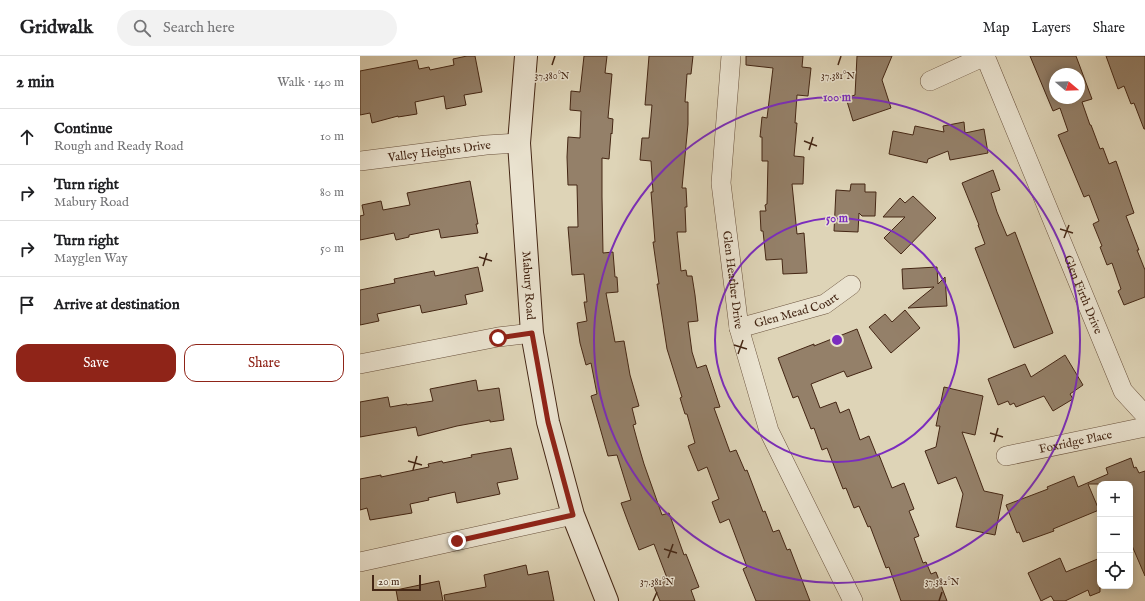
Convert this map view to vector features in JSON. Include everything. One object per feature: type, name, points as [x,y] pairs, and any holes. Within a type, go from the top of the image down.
[{"type":"main road","name":"Mabury Road","points":[[526,56],[519,143],[532,333],[548,422],[573,515],[607,601]]},
{"type":"street","name":"Glen Heather Drive","points":[[731,56],[721,184],[739,328],[770,431],[853,601]]},
{"type":"street","name":"Glen Firth Drive","points":[[930,81],[985,56],[1123,391],[1145,415]]},
{"type":"street","name":"Valley Heights Drive","points":[[360,161],[486,145],[519,143]]},
{"type":"street","name":"Glen Mead Court","points":[[739,328],[825,304],[851,285]]},
{"type":"street","points":[[360,364],[532,333]]},
{"type":"street","name":"Foxridge Place","points":[[1006,456],[1145,427]]},
{"type":"street","points":[[360,562],[573,515]]},
{"type":"building","points":[[475,56],[482,92],[464,95],[466,105],[446,109],[444,96],[415,102],[417,114],[398,116],[372,123],[370,113],[360,115],[360,71],[417,60],[419,69],[429,67],[430,70],[454,65],[453,59]]},
{"type":"building","points":[[584,56],[607,56],[605,73],[612,74],[608,118],[613,119],[612,134],[611,133],[609,159],[602,158],[602,197],[603,253],[613,252],[615,277],[617,277],[618,292],[606,293],[615,342],[624,341],[630,375],[639,406],[632,408],[636,424],[633,425],[639,447],[662,515],[669,513],[684,555],[686,554],[699,587],[691,590],[695,601],[660,601],[653,584],[667,578],[654,544],[639,550],[628,522],[621,503],[631,500],[617,455],[608,456],[591,396],[597,394],[591,363],[586,365],[580,343],[577,323],[587,321],[584,302],[587,302],[584,274],[572,275],[568,227],[578,227],[577,185],[568,185],[567,157],[568,137],[580,138],[581,111],[570,110],[571,91],[580,92]]},
{"type":"building","points":[[649,56],[693,56],[691,74],[687,74],[685,102],[688,102],[688,124],[682,188],[686,188],[686,232],[677,232],[681,271],[686,270],[687,276],[692,276],[695,295],[698,321],[688,322],[692,352],[697,368],[706,365],[720,407],[714,408],[730,452],[736,450],[745,471],[747,470],[763,512],[765,511],[773,532],[779,530],[787,550],[790,549],[810,601],[756,601],[743,569],[747,567],[729,519],[720,523],[712,502],[719,499],[707,467],[698,471],[688,446],[695,443],[687,414],[685,414],[680,398],[682,397],[667,349],[657,284],[659,284],[653,242],[655,242],[651,192],[653,192],[651,161],[640,160],[642,138],[649,138],[652,105],[645,105]]},
{"type":"building","points":[[746,56],[803,56],[802,67],[811,68],[808,96],[797,95],[795,123],[797,123],[794,156],[804,157],[803,184],[792,184],[797,234],[804,233],[807,273],[783,274],[782,259],[766,260],[763,231],[761,231],[760,211],[766,211],[765,205],[767,204],[768,161],[762,161],[762,137],[760,137],[762,117],[767,118],[773,68],[746,65]]},
{"type":"building","points":[[857,56],[892,56],[882,80],[891,108],[853,121],[846,98],[855,95]]},
{"type":"building","points":[[1030,56],[1076,56],[1080,68],[1049,68],[1049,101]]},
{"type":"building","points":[[1106,56],[1145,56],[1145,129],[1134,103],[1131,104],[1124,86],[1118,89]]},
{"type":"building","points":[[1085,80],[1092,99],[1085,101]]},
{"type":"building","points":[[1050,104],[1083,104],[1100,149],[1103,148],[1109,164],[1116,161],[1134,213],[1126,216],[1145,270],[1145,297],[1124,305],[1118,291],[1121,289],[1112,263],[1107,265],[1100,247],[1102,246],[1093,224],[1099,221],[1089,195],[1084,197],[1058,135],[1068,131],[1060,108],[1053,111]]},
{"type":"building","points":[[964,122],[965,133],[984,129],[988,153],[950,160],[948,151],[928,159],[927,163],[889,154],[893,131],[913,135],[915,126],[944,132],[943,126]]},
{"type":"building","points":[[993,170],[1000,190],[991,193],[997,212],[1007,236],[1015,232],[1053,333],[1014,348],[975,248],[985,244],[962,183]]},
{"type":"building","points":[[470,181],[478,224],[476,224],[478,233],[441,238],[439,229],[409,235],[409,237],[396,240],[394,233],[360,240],[360,216],[364,215],[362,205],[381,201],[383,210],[410,205],[407,193]]},
{"type":"building","points":[[851,184],[865,184],[865,192],[876,192],[875,216],[862,216],[859,213],[858,232],[834,231],[836,190],[850,191]]},
{"type":"building","points":[[913,196],[936,218],[901,254],[884,238],[905,217],[883,217],[900,198],[905,203]]},
{"type":"building","points":[[478,267],[483,291],[465,295],[467,304],[422,313],[420,305],[377,314],[379,321],[360,325],[360,290],[395,283],[394,279],[434,271],[435,276]]},
{"type":"building","points":[[937,267],[938,284],[945,277],[947,306],[908,308],[934,287],[903,289],[902,269]]},
{"type":"building","points":[[905,310],[920,328],[891,353],[869,327],[885,314],[892,322]]},
{"type":"building","points":[[857,329],[872,368],[847,377],[844,371],[811,384],[820,408],[836,402],[840,413],[849,409],[860,440],[869,436],[877,456],[879,455],[892,488],[904,483],[914,509],[909,511],[919,536],[914,538],[923,563],[926,562],[931,574],[936,572],[947,601],[901,601],[889,567],[886,568],[870,526],[868,527],[859,506],[854,508],[846,488],[843,489],[827,448],[822,450],[814,428],[811,429],[798,396],[793,398],[778,358]]},
{"type":"building","points":[[1065,355],[1083,385],[1070,394],[1073,399],[1053,411],[1044,396],[1016,407],[1014,403],[1010,405],[1008,401],[998,405],[988,379],[1025,364],[1031,377]]},
{"type":"building","points":[[476,380],[478,391],[499,388],[504,420],[490,422],[490,420],[457,426],[418,436],[416,427],[360,437],[360,402],[388,397],[390,407],[433,401],[430,389]]},
{"type":"building","points":[[944,387],[983,396],[975,435],[962,432],[984,491],[1003,495],[995,535],[956,527],[963,494],[956,477],[938,484],[925,451],[936,447],[940,426],[936,426]]},
{"type":"building","points":[[511,448],[518,479],[497,483],[500,494],[457,503],[455,492],[410,504],[412,513],[370,520],[367,508],[360,510],[360,479],[381,475],[381,477],[429,467],[428,464],[442,461],[443,463],[472,457],[471,455]]},
{"type":"building","points":[[1131,458],[1134,468],[1136,467],[1139,473],[1145,471],[1145,576],[1133,548],[1133,481],[1097,481],[1097,484],[1088,484],[1097,505],[1097,511],[1053,529],[1054,531],[1023,542],[1019,532],[1017,533],[1006,505],[1048,489],[1047,487],[1074,476],[1078,487],[1108,474],[1106,468]]},
{"type":"building","points":[[1060,558],[1066,572],[1097,559],[1097,589],[1100,589],[1100,592],[1090,596],[1088,590],[1065,601],[1054,601],[1051,596],[1041,601],[1028,573]]},
{"type":"building","points":[[526,565],[528,575],[548,571],[554,601],[445,601],[444,595],[486,587],[484,575]]},
{"type":"building","points":[[439,581],[443,601],[398,601],[396,590]]},
{"type":"route","points":[[457,541],[573,515],[548,422],[532,333],[498,338]]}]
